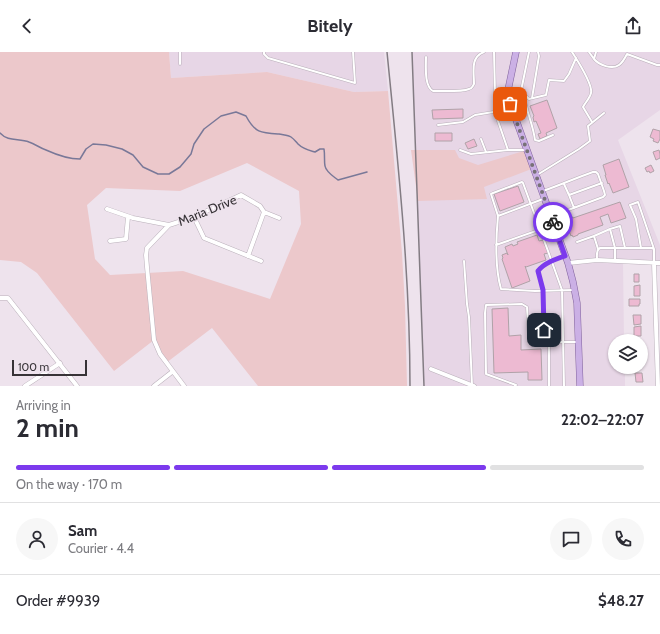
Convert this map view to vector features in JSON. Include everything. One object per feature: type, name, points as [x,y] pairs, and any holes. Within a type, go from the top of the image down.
[{"type":"main road","points":[[516,52],[507,95],[568,263],[575,290],[577,303],[580,386]]},
{"type":"street","name":"Maria Drive","points":[[184,386],[160,354],[154,340],[146,255],[147,248],[169,225],[194,217],[240,195],[260,206],[264,212],[278,218]]},
{"type":"street","points":[[107,209],[128,217],[169,225]]},
{"type":"street","points":[[248,256],[264,212]]},
{"type":"street","points":[[110,241],[126,239],[128,217]]},
{"type":"street","points":[[194,217],[204,238],[261,262]]},
{"type":"street","points":[[568,263],[597,260],[660,263]]},
{"type":"street","points":[[654,263],[658,386]]},
{"type":"street","points":[[0,298],[8,298],[77,386]]},
{"type":"street","points":[[25,386],[60,363]]},
{"type":"street","points":[[431,369],[472,386]]},
{"type":"street","points":[[154,386],[172,372]]},
{"type":"lane","points":[[180,52],[180,64]]},
{"type":"lane","points":[[264,52],[268,58],[355,83],[353,52]]},
{"type":"lane","points":[[426,57],[428,87],[431,90],[469,90],[474,84],[473,64],[476,56],[484,52]]},
{"type":"lane","points":[[494,52],[495,93],[507,95],[521,91]]},
{"type":"lane","points":[[521,91],[529,52]]},
{"type":"lane","points":[[532,98],[539,56],[538,52]]},
{"type":"lane","points":[[572,52],[580,63],[591,86],[591,93],[583,107],[592,122]]},
{"type":"lane","points":[[589,52],[597,63],[608,67],[615,67],[619,65],[627,54],[660,65]]},
{"type":"lane","points":[[594,59],[596,52]]},
{"type":"lane","points":[[521,91],[529,98],[546,95],[549,80],[564,81],[576,58]]},
{"type":"lane","points":[[524,94],[525,104],[534,130],[535,140],[540,141],[553,135]]},
{"type":"lane","points":[[438,125],[463,122],[475,115],[512,109]]},
{"type":"lane","points":[[536,176],[590,141],[588,126],[604,113]]},
{"type":"lane","points":[[498,120],[508,150]]},
{"type":"lane","points":[[481,139],[486,152]]},
{"type":"lane","points":[[460,150],[470,154],[508,150],[527,150]]},
{"type":"lane","points":[[542,192],[593,172],[598,174],[602,183],[604,191],[603,197],[551,216]]},
{"type":"lane","points":[[564,386],[562,290],[524,183],[522,182],[491,194],[498,216],[496,245],[498,280],[501,289],[543,290],[562,290],[575,290]]},
{"type":"lane","points":[[569,195],[602,183]]},
{"type":"lane","points":[[564,184],[574,208]]},
{"type":"lane","points":[[498,216],[544,198]]},
{"type":"lane","points":[[641,248],[636,219],[630,205],[638,202],[654,249],[654,263]]},
{"type":"lane","points":[[496,245],[554,225]]},
{"type":"lane","points":[[577,242],[620,226],[625,248]]},
{"type":"lane","points":[[610,229],[616,248],[615,261]]},
{"type":"lane","points":[[594,236],[598,249],[597,260]]},
{"type":"lane","points":[[598,249],[654,249]]},
{"type":"lane","points":[[544,330],[543,290],[538,271],[540,268],[552,261],[565,256]]},
{"type":"lane","points":[[464,261],[469,317],[472,386]]},
{"type":"lane","points":[[516,386],[486,374],[486,305],[522,304],[527,307],[529,342],[578,342]]},
{"type":"lane","points":[[549,342],[549,386]]},
{"type":"shaded area","points":[[0,52],[169,52],[171,78],[267,72],[354,92],[388,91],[402,253],[407,386],[258,386],[212,328],[166,363],[154,340],[114,371],[37,273],[21,262],[0,260]],"holes":[[[247,163],[299,191],[301,224],[270,299],[183,271],[110,275],[95,259],[87,205],[106,188],[180,191]]]},
{"type":"shaded area","points":[[169,52],[384,52],[388,91],[354,92],[267,72],[171,78]]},
{"type":"shaded area","points":[[412,52],[660,52],[660,110],[618,140],[660,245],[660,263],[623,261],[624,334],[608,334],[608,374],[625,374],[625,386],[424,386]]},
{"type":"shaded area","points":[[411,150],[455,150],[459,158],[478,165],[527,150],[534,168],[484,187],[487,199],[418,201]]},
{"type":"building","points":[[547,100],[557,128],[546,133],[547,136],[540,139],[538,134],[541,133],[536,121],[534,122],[534,116],[530,106]]},
{"type":"building","points":[[463,109],[463,118],[433,119],[432,110]]},
{"type":"building","points":[[653,129],[660,131],[660,139],[658,143],[653,141],[654,139],[650,137]]},
{"type":"building","points":[[435,133],[452,133],[452,141],[435,141]]},
{"type":"building","points":[[474,139],[477,146],[468,149],[465,143]]},
{"type":"building","points":[[659,150],[660,158],[656,160],[653,152]]},
{"type":"building","points":[[619,159],[629,187],[613,193],[609,183],[608,184],[603,165]]},
{"type":"building","points":[[651,165],[654,171],[650,173],[649,171],[647,172],[645,168]]},
{"type":"building","points":[[518,186],[524,202],[500,211],[494,194]]},
{"type":"building","points":[[620,202],[626,218],[611,223],[608,214],[600,217],[603,225],[573,237],[572,235],[571,236],[566,220]]},
{"type":"building","points":[[537,235],[539,241],[543,240],[548,253],[544,254],[546,260],[526,267],[525,266],[530,281],[512,288],[502,259],[502,255],[507,253],[508,255],[505,247],[512,244],[513,246],[518,244],[517,242]]},
{"type":"building","points":[[634,274],[639,274],[639,282],[634,282]]},
{"type":"building","points":[[640,285],[640,296],[634,296],[634,286]]},
{"type":"building","points":[[629,299],[640,299],[639,306],[629,306]]},
{"type":"building","points":[[508,308],[509,336],[521,335],[521,350],[541,349],[542,380],[528,380],[528,372],[494,373],[492,309]]},
{"type":"building","points":[[633,315],[641,315],[641,324],[634,325]]},
{"type":"building","points":[[641,326],[641,334],[634,334],[634,327]]},
{"type":"building","points":[[635,374],[642,374],[643,382],[636,382]]},
{"type":"waterway","points":[[0,133],[6,138],[25,141],[58,155],[76,159],[80,159],[86,149],[93,144],[106,145],[122,149],[133,155],[143,167],[158,174],[169,174],[180,167],[191,154],[194,144],[204,129],[221,116],[236,112],[246,116],[252,126],[259,131],[290,136],[302,147],[315,152],[320,149],[324,149],[326,168],[330,174],[338,180],[367,172]]},
{"type":"railway","points":[[387,52],[406,260],[410,386]]},
{"type":"railway","points":[[412,52],[424,386]]},
{"type":"way so far","points":[[510,104],[553,222]]},
{"type":"route","points":[[544,330],[543,290],[538,271],[540,268],[552,261],[565,256],[553,222]]}]
